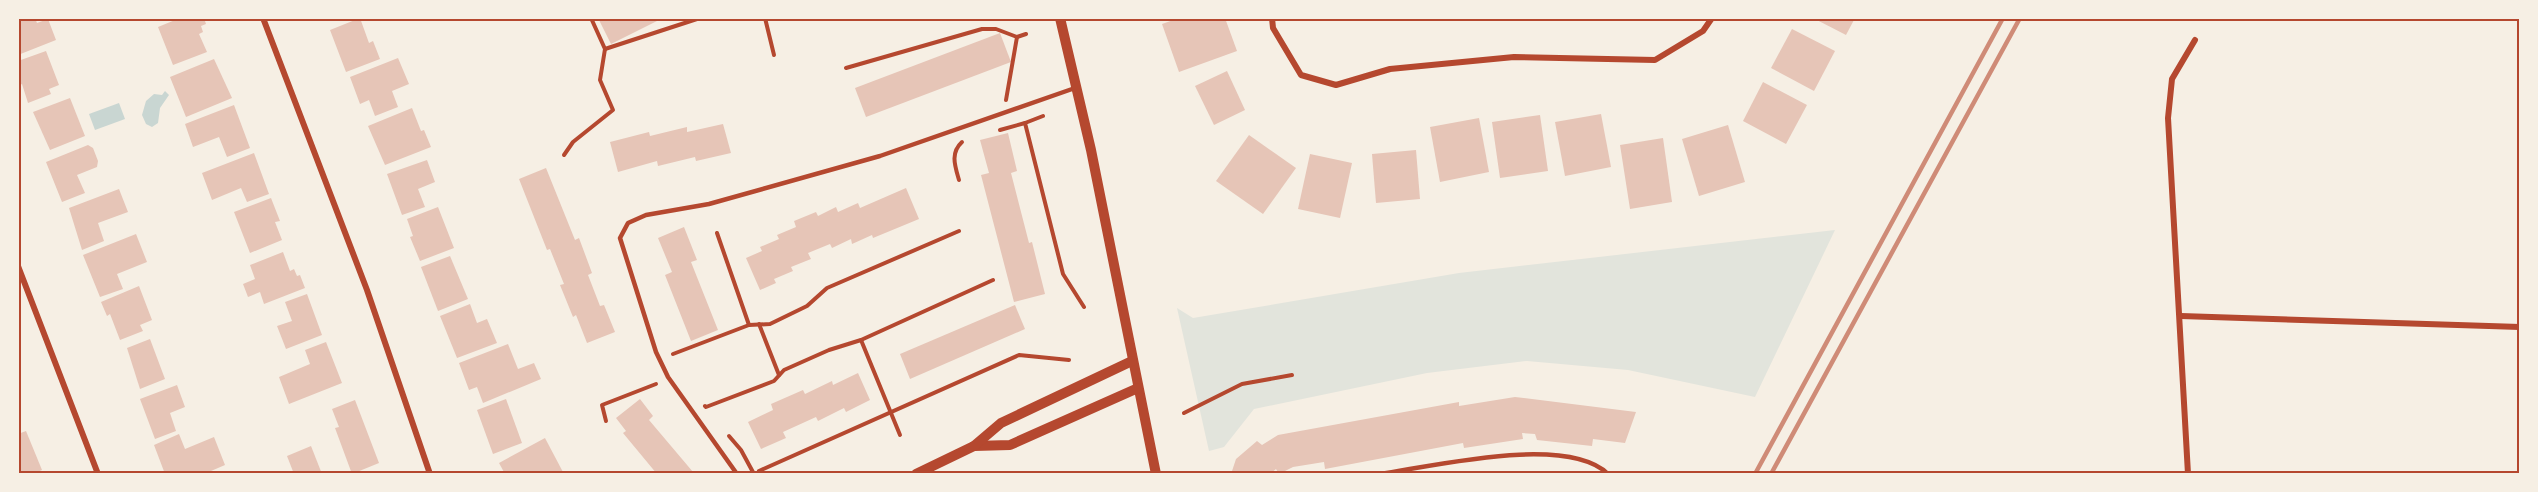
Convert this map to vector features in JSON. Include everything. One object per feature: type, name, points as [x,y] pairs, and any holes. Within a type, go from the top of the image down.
[{"type":"street","points":[[263,18],[367,290],[430,474]]},
{"type":"street","points":[[1060,18],[1091,150],[1156,474]]},
{"type":"street","points":[[1272,18],[1273,28],[1301,75],[1336,85],[1390,69],[1514,57],[1655,60],[1703,31],[1713,18]]},
{"type":"street","points":[[2188,474],[2181,316],[2168,118],[2172,80],[2195,40]]},
{"type":"street","points":[[18,266],[98,474]]},
{"type":"street","points":[[2181,316],[2520,327]]},
{"type":"street","points":[[916,474],[974,446],[1001,423],[1132,361]]},
{"type":"street","points":[[974,446],[1010,445],[1138,388]]},
{"type":"lane","points":[[737,474],[668,377],[656,352],[620,238],[628,223],[646,215],[709,204],[880,156],[1075,88]]},
{"type":"lane","points":[[1380,474],[1528,453],[1563,455],[1594,463],[1608,474]]},
{"type":"path","points":[[564,155],[573,142],[613,110],[600,80],[605,49],[591,18]]},
{"type":"path","points":[[605,49],[700,18]]},
{"type":"path","points":[[765,18],[774,55]]},
{"type":"path","points":[[846,68],[982,29],[996,29],[1017,37],[1026,34]]},
{"type":"path","points":[[1006,100],[1017,37]]},
{"type":"path","points":[[994,132],[1043,116]]},
{"type":"path","points":[[1025,123],[1063,274],[1084,307]]},
{"type":"path","points":[[959,180],[954,160],[955,150],[964,140]]},
{"type":"path","points":[[674,354],[749,325],[770,324],[807,306],[827,288],[959,231]]},
{"type":"path","points":[[717,232],[749,325]]},
{"type":"path","points":[[701,401],[706,408],[774,381],[784,370],[829,350],[861,340],[993,280]]},
{"type":"path","points":[[759,324],[779,375]]},
{"type":"path","points":[[861,340],[900,435]]},
{"type":"path","points":[[761,474],[759,471],[1019,355],[1069,360]]},
{"type":"path","points":[[1184,413],[1242,384],[1292,375]]},
{"type":"path","points":[[606,421],[602,405],[656,384]]},
{"type":"shaded area","points":[[165,91],[169,95],[160,108],[158,123],[152,127],[146,124],[142,115],[146,101],[154,94],[162,95]]},
{"type":"shaded area","points":[[119,103],[125,119],[95,130],[89,114]]},
{"type":"shaded area","points":[[1835,230],[1755,397],[1628,370],[1527,361],[1427,373],[1254,409],[1224,447],[1209,451],[1177,308],[1193,318],[1459,273]]},
{"type":"building","points":[[18,18],[35,18],[37,23],[48,19],[56,40],[18,55]]},
{"type":"building","points":[[180,18],[204,18],[206,24],[201,26],[203,32],[199,34],[207,52],[173,65],[158,27]]},
{"type":"building","points":[[360,18],[369,43],[373,41],[380,59],[346,72],[330,30]]},
{"type":"building","points":[[598,18],[663,18],[611,44]]},
{"type":"building","points":[[1179,18],[1225,18],[1237,51],[1179,72],[1162,24]]},
{"type":"building","points":[[1813,18],[1855,18],[1846,35]]},
{"type":"building","points":[[1792,29],[1835,51],[1814,91],[1771,68]]},
{"type":"building","points":[[1000,33],[1011,62],[866,117],[855,88]]},
{"type":"building","points":[[46,51],[59,85],[49,89],[51,94],[28,103],[22,84],[18,86],[18,61]]},
{"type":"building","points":[[398,58],[409,84],[392,91],[398,107],[375,116],[369,100],[360,104],[350,77]]},
{"type":"building","points":[[214,59],[232,98],[186,117],[170,77]]},
{"type":"building","points":[[1227,71],[1245,110],[1214,125],[1195,86]]},
{"type":"building","points":[[1763,82],[1807,105],[1786,144],[1743,121]]},
{"type":"building","points":[[70,98],[85,136],[50,150],[33,112]]},
{"type":"building","points":[[234,105],[250,148],[227,157],[219,137],[193,147],[185,124]]},
{"type":"building","points":[[412,108],[421,131],[424,130],[431,147],[385,165],[368,126]]},
{"type":"building","points":[[1601,114],[1611,167],[1565,176],[1555,122]]},
{"type":"building","points":[[1540,115],[1548,171],[1500,178],[1492,122]]},
{"type":"building","points":[[1479,118],[1489,172],[1440,182],[1430,127]]},
{"type":"building","points":[[723,124],[731,153],[696,161],[695,157],[658,166],[657,161],[618,172],[610,142],[649,132],[650,136],[687,127],[687,132]]},
{"type":"building","points":[[1728,125],[1745,182],[1699,196],[1682,139]]},
{"type":"building","points":[[1008,133],[1017,171],[1011,173],[1045,294],[1014,302],[981,175],[989,173],[980,140]]},
{"type":"building","points":[[1249,135],[1296,168],[1263,214],[1216,181]]},
{"type":"building","points":[[1663,138],[1672,202],[1630,209],[1620,145]]},
{"type":"building","points":[[88,145],[93,148],[98,161],[97,167],[77,175],[85,193],[62,202],[46,162]]},
{"type":"building","points":[[1416,150],[1420,199],[1376,203],[1372,154]]},
{"type":"building","points":[[254,153],[269,194],[247,202],[241,188],[212,200],[202,173]]},
{"type":"building","points":[[1310,154],[1352,163],[1340,218],[1298,209]]},
{"type":"building","points":[[427,160],[435,182],[418,189],[425,207],[402,215],[387,174]]},
{"type":"building","points":[[546,168],[575,240],[579,238],[592,273],[588,275],[600,306],[604,305],[615,332],[587,343],[576,315],[573,317],[560,285],[564,284],[550,249],[547,250],[519,179]]},
{"type":"building","points":[[906,188],[919,219],[873,238],[872,235],[852,244],[851,239],[832,248],[830,244],[808,253],[811,259],[791,267],[793,271],[774,279],[776,283],[760,290],[746,258],[762,251],[760,247],[779,239],[777,235],[796,227],[794,221],[816,212],[818,216],[836,207],[838,212],[858,203],[860,208]]},
{"type":"building","points":[[119,189],[128,212],[98,223],[104,241],[82,250],[69,208]]},
{"type":"building","points":[[271,198],[280,221],[275,222],[282,240],[250,253],[234,212]]},
{"type":"building","points":[[438,207],[454,248],[420,261],[410,237],[413,236],[407,219]]},
{"type":"building","points":[[684,227],[697,260],[691,262],[718,330],[691,341],[665,275],[672,272],[658,238]]},
{"type":"building","points":[[136,234],[147,262],[117,274],[123,289],[100,297],[83,255]]},
{"type":"building","points":[[283,252],[290,271],[294,269],[297,276],[300,275],[305,288],[264,304],[260,292],[248,297],[243,284],[255,279],[250,265]]},
{"type":"building","points":[[450,256],[468,299],[438,311],[421,267]]},
{"type":"building","points":[[139,286],[152,320],[140,325],[143,331],[120,340],[110,314],[107,316],[101,302]]},
{"type":"building","points":[[307,294],[322,335],[286,349],[277,326],[292,321],[285,302]]},
{"type":"building","points":[[470,304],[477,323],[487,319],[497,343],[457,358],[440,316]]},
{"type":"building","points":[[1015,305],[1025,329],[910,379],[900,354]]},
{"type":"building","points":[[150,339],[165,379],[140,389],[127,348]]},
{"type":"building","points":[[326,342],[342,383],[289,404],[279,377],[310,364],[305,350]]},
{"type":"building","points":[[508,344],[518,369],[534,363],[541,379],[483,403],[477,387],[469,390],[459,363]]},
{"type":"building","points":[[858,373],[870,400],[846,412],[844,408],[818,421],[816,417],[783,432],[786,438],[761,449],[748,422],[773,410],[771,404],[803,390],[805,394],[832,381],[833,385]]},
{"type":"building","points":[[177,385],[185,407],[170,413],[176,431],[155,439],[140,399]]},
{"type":"building","points":[[1515,397],[1636,412],[1625,443],[1593,439],[1592,446],[1537,440],[1535,434],[1522,433],[1523,439],[1464,448],[1463,443],[1325,469],[1324,462],[1293,467],[1279,474],[1276,469],[1270,474],[1231,474],[1236,459],[1257,441],[1262,445],[1278,435],[1459,402],[1459,406]]},
{"type":"building","points":[[506,399],[522,443],[493,454],[477,410]]},
{"type":"building","points":[[640,399],[653,416],[649,420],[693,472],[691,474],[657,474],[623,433],[626,431],[616,418]]},
{"type":"building","points":[[355,400],[379,463],[352,474],[335,428],[339,427],[332,409]]},
{"type":"building","points":[[26,431],[42,470],[33,474],[18,474],[18,434]]},
{"type":"building","points":[[179,434],[185,449],[214,437],[225,465],[204,474],[165,474],[154,445]]},
{"type":"building","points":[[545,438],[564,474],[505,474],[499,463]]},
{"type":"building","points":[[311,446],[322,474],[294,474],[287,456]]},
{"type":"railway","points":[[1755,474],[2003,18]]},
{"type":"railway","points":[[1771,474],[2020,18]]}]
